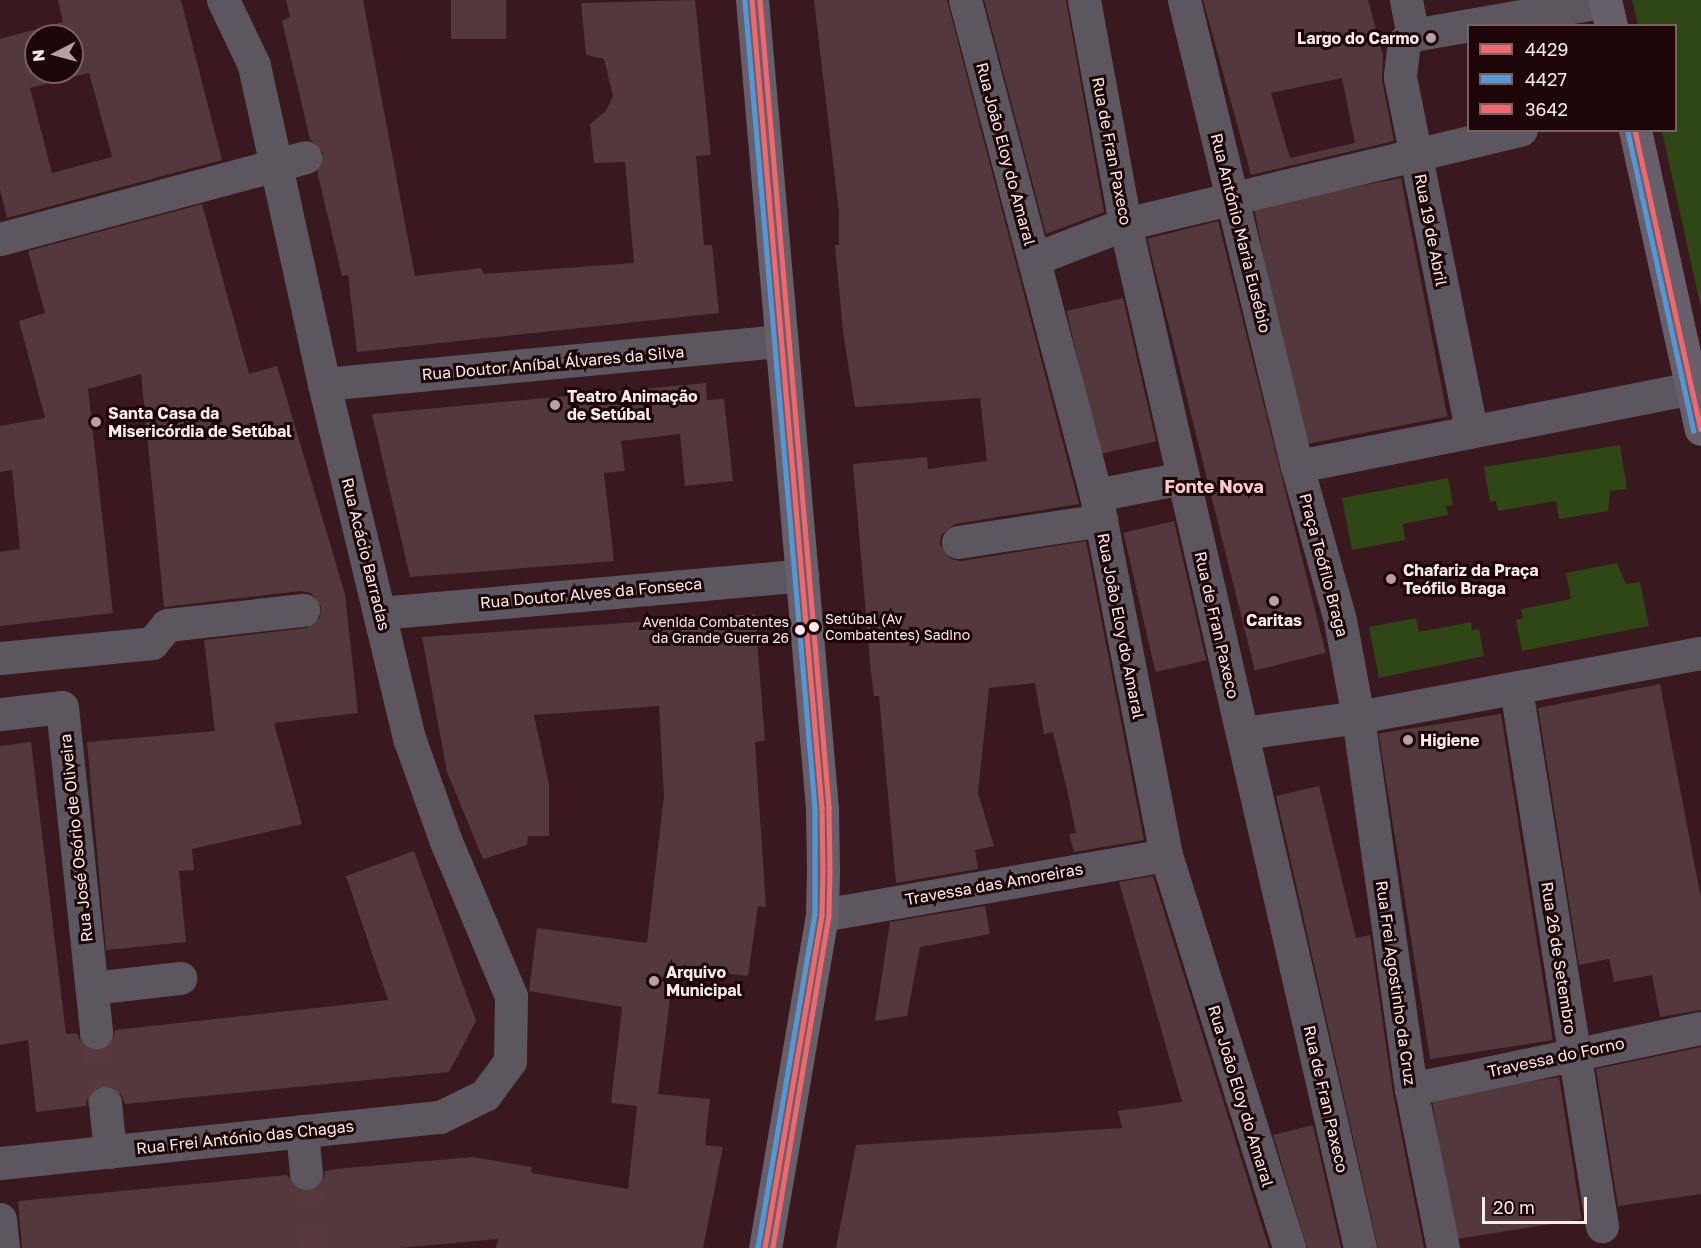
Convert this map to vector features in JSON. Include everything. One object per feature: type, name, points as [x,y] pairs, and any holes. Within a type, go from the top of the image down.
[{"type":"main road","points":[[752,0],[822,808],[822,915],[765,1248]]},
{"type":"main road","points":[[1605,0],[1611,24]]},
{"type":"main road","points":[[1635,132],[1701,429]]},
{"type":"street","name":"Rua Acácio Barradas","points":[[223,0],[254,64],[274,165],[324,384],[410,738],[445,839],[511,996],[510,1061],[484,1095]]},
{"type":"street","points":[[247,0],[266,61],[254,64]]},
{"type":"street","name":"Rua João Eloy do Amaral","points":[[965,0],[1099,507],[1166,855],[1288,1248]]},
{"type":"street","name":"Rua de Fran Paxeco","points":[[1084,0],[1125,224],[1360,1248]]},
{"type":"street","name":"Rua António Maria Eusébio","points":[[1184,0],[1297,466]]},
{"type":"street","points":[[1406,0],[1413,35],[1467,25]]},
{"type":"street","points":[[1473,24],[1605,0]]},
{"type":"street","name":"Rua 19 de Abril","points":[[1413,35],[1404,42],[1400,77],[1471,429]]},
{"type":"street","points":[[1034,259],[1125,224],[1513,132]]},
{"type":"street","points":[[0,239],[305,157]]},
{"type":"street","name":"Rua Doutor Aníbal Álvares da Silva","points":[[324,384],[782,341]]},
{"type":"street","points":[[1297,466],[1471,429],[1692,387]]},
{"type":"street","name":"Praça Teófilo Braga","points":[[1297,466],[1338,609],[1358,717]]},
{"type":"street","points":[[958,542],[1099,507],[1183,478]]},
{"type":"street","name":"Rua Doutor Alves da Fonseca","points":[[381,613],[802,575]]},
{"type":"street","points":[[0,658],[152,643],[167,625],[303,610]]},
{"type":"street","points":[[1243,733],[1358,717],[1701,653]]},
{"type":"street","name":"Rua 26 de Setembro","points":[[1516,689],[1602,1226]]},
{"type":"street","name":"Rua José Osório de Oliveira","points":[[0,714],[62,707],[96,1032]]},
{"type":"street","name":"Rua Frei Agostinho da Cruz","points":[[1358,717],[1411,1089],[1443,1248]]},
{"type":"street","name":"Travessa das Amoreiras","points":[[822,915],[1166,855]]},
{"type":"street","points":[[92,988],[180,978]]},
{"type":"street","name":"Travessa do Forno","points":[[1411,1089],[1701,1028]]},
{"type":"street","name":"Rua Frei António das Chagas","points":[[0,1163],[440,1117],[484,1095]]},
{"type":"street","points":[[105,1103],[110,1152]]},
{"type":"street","points":[[302,1131],[306,1173]]},
{"type":"street","points":[[0,1219],[3,1248]]},
{"type":"green space","points":[[1632,0],[1701,0],[1701,308],[1662,132],[1677,132],[1677,24],[1638,24]]},
{"type":"green space","points":[[1620,445],[1627,489],[1610,491],[1608,511],[1559,519],[1556,501],[1498,511],[1496,501],[1490,502],[1484,467]]},
{"type":"green space","points":[[1448,478],[1453,505],[1446,506],[1448,515],[1403,524],[1405,540],[1352,550],[1342,498]]},
{"type":"green space","points":[[1617,563],[1626,584],[1640,582],[1649,626],[1522,651],[1516,620],[1523,618],[1521,609],[1571,599],[1566,573]]},
{"type":"green space","points":[[1416,618],[1419,632],[1471,622],[1472,630],[1479,629],[1484,656],[1379,678],[1369,627]]},
{"type":"building","points":[[58,0],[181,0],[222,160],[7,218],[0,189],[0,39],[24,33],[24,84],[46,84],[30,88],[52,173],[112,157],[89,73],[84,74],[84,24],[56,24],[63,22]]},
{"type":"building","points":[[286,0],[363,0],[415,276],[481,268],[484,274],[634,263],[625,162],[594,163],[590,124],[606,111],[613,96],[604,59],[586,55],[581,3],[695,0],[711,155],[696,156],[704,245],[712,245],[719,313],[357,352],[348,275],[342,276],[317,171],[323,153],[310,139],[282,21],[290,17]]},
{"type":"building","points":[[451,0],[506,0],[506,39],[451,39]]},
{"type":"building","points":[[814,0],[947,0],[1079,504],[955,524],[941,535],[940,545],[951,559],[961,561],[1086,541],[1144,840],[1074,852],[1069,834],[1076,833],[1068,794],[1053,732],[1044,734],[1035,683],[989,688],[978,793],[994,846],[975,850],[978,869],[896,883],[879,696],[874,696],[871,672],[853,464],[927,457],[928,469],[987,461],[980,398],[855,407],[843,332],[835,245],[839,245],[839,213]]},
{"type":"building","points":[[984,0],[1066,0],[1104,212],[1046,234]]},
{"type":"building","points":[[1203,0],[1368,0],[1383,56],[1382,80],[1394,141],[1251,175]],"holes":[[[1342,78],[1355,143],[1290,158],[1271,93]]]},
{"type":"building","points":[[1401,178],[1447,417],[1300,445],[1254,207]]},
{"type":"building","points":[[202,204],[249,374],[277,366],[345,594],[358,713],[274,723],[302,824],[192,849],[194,870],[179,871],[186,942],[106,950],[87,742],[215,731],[204,640],[306,628],[320,618],[321,607],[311,593],[301,591],[164,607],[141,374],[88,389],[113,613],[0,626],[0,552],[20,549],[12,470],[0,472],[0,426],[45,418],[19,321],[45,313],[28,251]]},
{"type":"building","points":[[1218,221],[1326,653],[1255,670],[1147,239]]},
{"type":"building","points":[[1123,298],[1156,441],[1100,454],[1066,311]]},
{"type":"building","points":[[706,383],[707,400],[724,399],[733,481],[685,486],[680,434],[621,441],[625,471],[604,473],[614,561],[410,577],[372,414]]},
{"type":"building","points":[[1174,521],[1206,660],[1156,672],[1123,533]]},
{"type":"building","points":[[755,614],[765,741],[755,742],[766,907],[758,906],[748,976],[674,967],[658,1094],[710,1099],[705,1145],[723,1147],[703,1248],[496,1248],[498,1239],[400,1248],[22,1248],[18,1201],[287,1175],[298,1190],[308,1192],[323,1181],[325,1171],[335,1169],[473,1157],[532,1167],[531,1173],[628,1189],[637,1106],[611,1103],[622,1007],[529,991],[537,928],[647,943],[664,796],[659,706],[534,715],[549,784],[549,836],[528,836],[527,845],[483,859],[447,772],[422,637]]},
{"type":"building","points":[[1660,684],[1701,898],[1701,1010],[1660,1017],[1652,975],[1614,982],[1609,959],[1579,965],[1538,708]]},
{"type":"building","points":[[1501,714],[1553,1040],[1430,1059],[1379,733]]},
{"type":"building","points":[[31,742],[66,1034],[77,1033],[81,1043],[99,1051],[113,1040],[115,1030],[388,1000],[346,876],[414,851],[476,1021],[449,1072],[125,1104],[120,1092],[104,1084],[88,1095],[86,1106],[36,1112],[28,1040],[0,1045],[0,746]]},
{"type":"building","points":[[1319,786],[1356,938],[1370,935],[1393,1093],[1424,1248],[1378,1248],[1276,796]]},
{"type":"building","points":[[1153,876],[1269,1248],[836,1248],[856,1145],[1122,1128],[1118,1111],[1182,1102],[1119,882]]},
{"type":"building","points":[[985,906],[990,934],[920,947],[907,1016],[875,1021],[890,922]]},
{"type":"building","points":[[1701,1047],[1701,1194],[1618,1206],[1596,1069]]},
{"type":"building","points":[[1559,1077],[1582,1219],[1454,1239],[1432,1097]]},
{"type":"building","points":[[1313,1125],[1341,1248],[1307,1248],[1273,1135]]},
{"type":"tunnel","points":[[96,1032],[105,1103]]},
{"type":"tunnel","points":[[306,1173],[315,1248]]},
{"type":"transit line","name":"4429","points":[[752,0],[822,808],[823,871],[822,915],[765,1248]]},
{"type":"transit line","name":"3642","points":[[760,0],[829,807],[830,871],[829,916],[773,1248]]},
{"type":"transit line","name":"4427","points":[[745,1],[815,808],[815,914],[758,1247]]},
{"type":"transit line","name":"4427","points":[[1628,132],[1694,431]]},
{"type":"transit line","name":"4429","points":[[1635,132],[1701,429]]},
{"type":"place","name":"Largo do Carmo","points":[[1431,38]]},
{"type":"place","name":"Teatro Animação de Setúbal","points":[[555,405]]},
{"type":"place","name":"Santa Casa da Misericórdia de Setúbal","points":[[96,422]]},
{"type":"place","name":"Chafariz da Praça Teófilo Braga","points":[[1391,579]]},
{"type":"place","name":"Caritas","points":[[1274,601]]},
{"type":"place","name":"Setúbal (Av Combatentes) Sadino","points":[[814,627]]},
{"type":"place","name":"Avenida Combatentes da Grande Guerra 26","points":[[800,630]]},
{"type":"place","name":"Higiene","points":[[1408,740]]},
{"type":"place","name":"Arquivo Municipal","points":[[654,981]]},
{"type":"district","name":"Fonte Nova","points":[[1214,486]]}]
